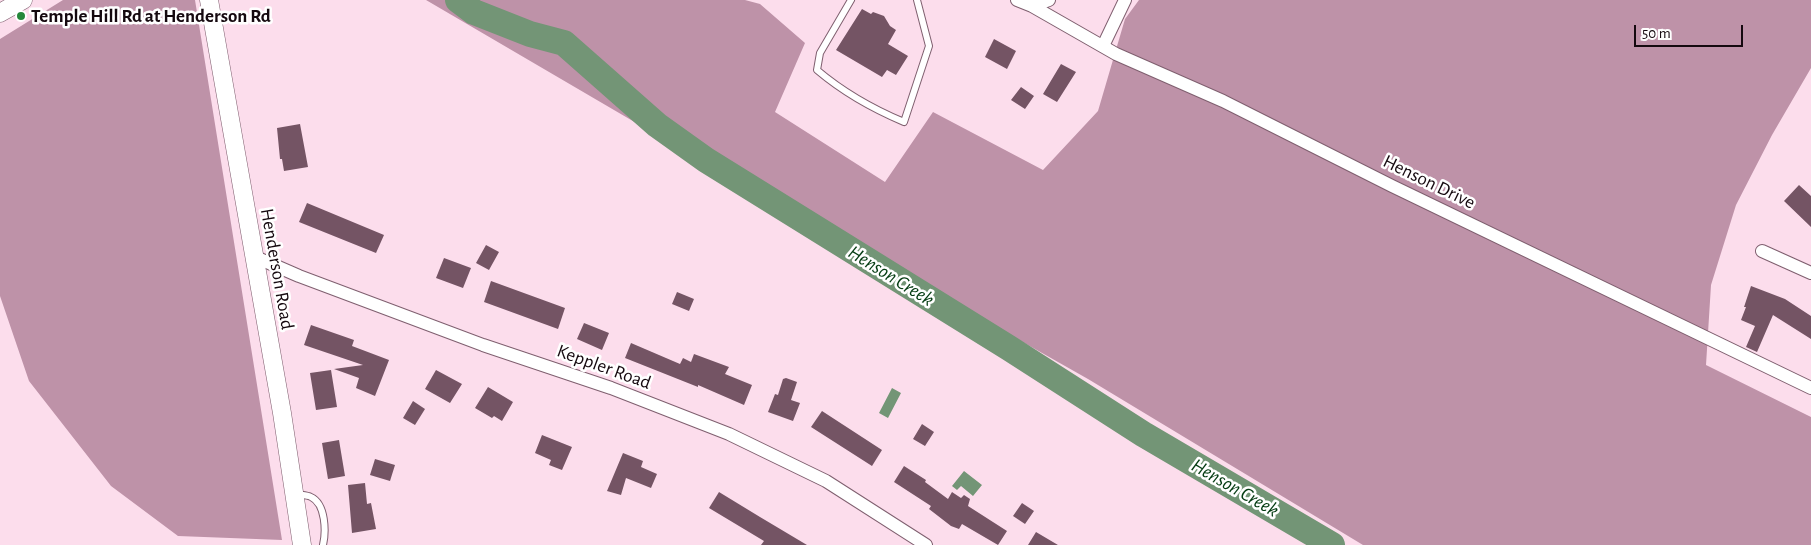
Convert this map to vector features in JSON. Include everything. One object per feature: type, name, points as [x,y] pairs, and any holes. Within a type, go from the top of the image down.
[{"type":"street","name":"Henderson Road","points":[[209,0],[302,545]]},
{"type":"street","name":"Henson Drive","points":[[1017,0],[1032,6],[1103,46],[1223,101],[1392,186],[1811,388]]},
{"type":"street","points":[[1032,6],[1049,0]]},
{"type":"street","points":[[1103,46],[1125,0]]},
{"type":"street","points":[[1762,251],[1811,273]]},
{"type":"street","name":"Keppler Road","points":[[253,256],[299,276],[483,345],[611,388],[738,438],[826,481],[926,545]]},
{"type":"lane","points":[[851,0],[820,52],[817,70],[832,82],[880,112],[904,122],[929,46],[917,0]]},
{"type":"lane","points":[[294,494],[311,497],[320,505],[324,523],[324,545]]},
{"type":"shaded area","points":[[63,0],[195,0],[282,540],[178,536],[111,486],[29,381],[0,296],[0,39]]},
{"type":"shaded area","points":[[426,0],[745,0],[760,4],[805,43],[775,112],[885,182],[933,112],[1043,170],[1098,111],[1125,19],[1139,0],[1811,0],[1811,68],[1772,135],[1736,205],[1711,285],[1706,365],[1811,417],[1811,545],[1363,545],[1088,379],[655,134]]},
{"type":"shaded area","points":[[892,388],[901,393],[888,418],[879,413]]},
{"type":"shaded area","points":[[964,471],[982,485],[973,496],[961,486],[957,490],[952,486]]},
{"type":"building","points":[[862,9],[871,14],[873,12],[884,16],[890,26],[896,30],[888,44],[908,56],[896,75],[887,70],[882,77],[836,50]]},
{"type":"building","points":[[994,39],[1016,51],[1007,69],[985,57]]},
{"type":"building","points":[[1061,64],[1076,72],[1057,102],[1043,94]]},
{"type":"building","points":[[1021,87],[1034,96],[1025,109],[1011,100]]},
{"type":"building","points":[[300,124],[308,167],[284,171],[282,159],[280,159],[277,128]]},
{"type":"building","points":[[1799,185],[1811,196],[1811,227],[1784,201]]},
{"type":"building","points":[[307,203],[384,235],[376,253],[299,222]]},
{"type":"building","points":[[486,245],[499,252],[489,270],[476,263]]},
{"type":"building","points":[[444,258],[471,268],[463,288],[436,278]]},
{"type":"building","points":[[491,281],[565,308],[558,329],[484,302]]},
{"type":"building","points":[[1751,286],[1785,299],[1811,316],[1811,339],[1773,315],[1757,352],[1746,347],[1755,326],[1741,320]]},
{"type":"building","points":[[677,292],[694,299],[689,311],[672,304]]},
{"type":"building","points":[[584,323],[609,333],[602,350],[577,339]]},
{"type":"building","points":[[311,325],[354,340],[352,346],[389,360],[375,396],[356,388],[359,378],[334,369],[363,365],[304,345]]},
{"type":"building","points":[[631,343],[680,364],[683,358],[691,362],[694,354],[729,367],[725,374],[752,385],[744,405],[698,385],[698,387],[625,358]]},
{"type":"building","points":[[331,370],[337,407],[316,410],[310,373]]},
{"type":"building","points":[[436,370],[462,384],[450,403],[425,389]]},
{"type":"building","points":[[786,378],[797,382],[791,400],[800,403],[793,421],[768,412],[775,394],[778,395],[783,379]]},
{"type":"building","points":[[488,387],[513,402],[502,421],[494,416],[492,418],[475,408]]},
{"type":"building","points":[[413,401],[425,409],[415,425],[403,418]]},
{"type":"building","points":[[822,411],[882,450],[872,466],[811,427]]},
{"type":"building","points":[[922,424],[934,432],[925,446],[913,439]]},
{"type":"building","points":[[542,435],[572,447],[562,470],[549,465],[551,460],[535,453]]},
{"type":"building","points":[[339,440],[345,476],[328,479],[322,443]]},
{"type":"building","points":[[623,453],[643,461],[641,467],[657,474],[651,488],[626,478],[621,495],[607,491]]},
{"type":"building","points":[[375,459],[395,465],[390,481],[370,475]]},
{"type":"building","points":[[904,466],[926,480],[925,482],[948,499],[952,492],[961,498],[964,495],[970,499],[968,506],[1007,531],[998,545],[962,524],[959,529],[951,526],[929,509],[931,506],[894,482]]},
{"type":"building","points":[[365,483],[367,504],[371,503],[376,529],[352,533],[348,485]]},
{"type":"building","points":[[719,492],[807,545],[761,545],[764,541],[709,508]]},
{"type":"building","points":[[1022,503],[1034,511],[1025,524],[1013,516]]},
{"type":"building","points":[[1036,532],[1058,545],[1028,545]]},
{"type":"waterway","name":"Henson Creek","points":[[458,0],[474,12],[530,34],[564,43],[657,125],[706,160],[1009,348],[1143,434],[1332,545]]},
{"type":"place","name":"Temple Hill Rd at Henderson Rd","points":[[21,16]]}]
